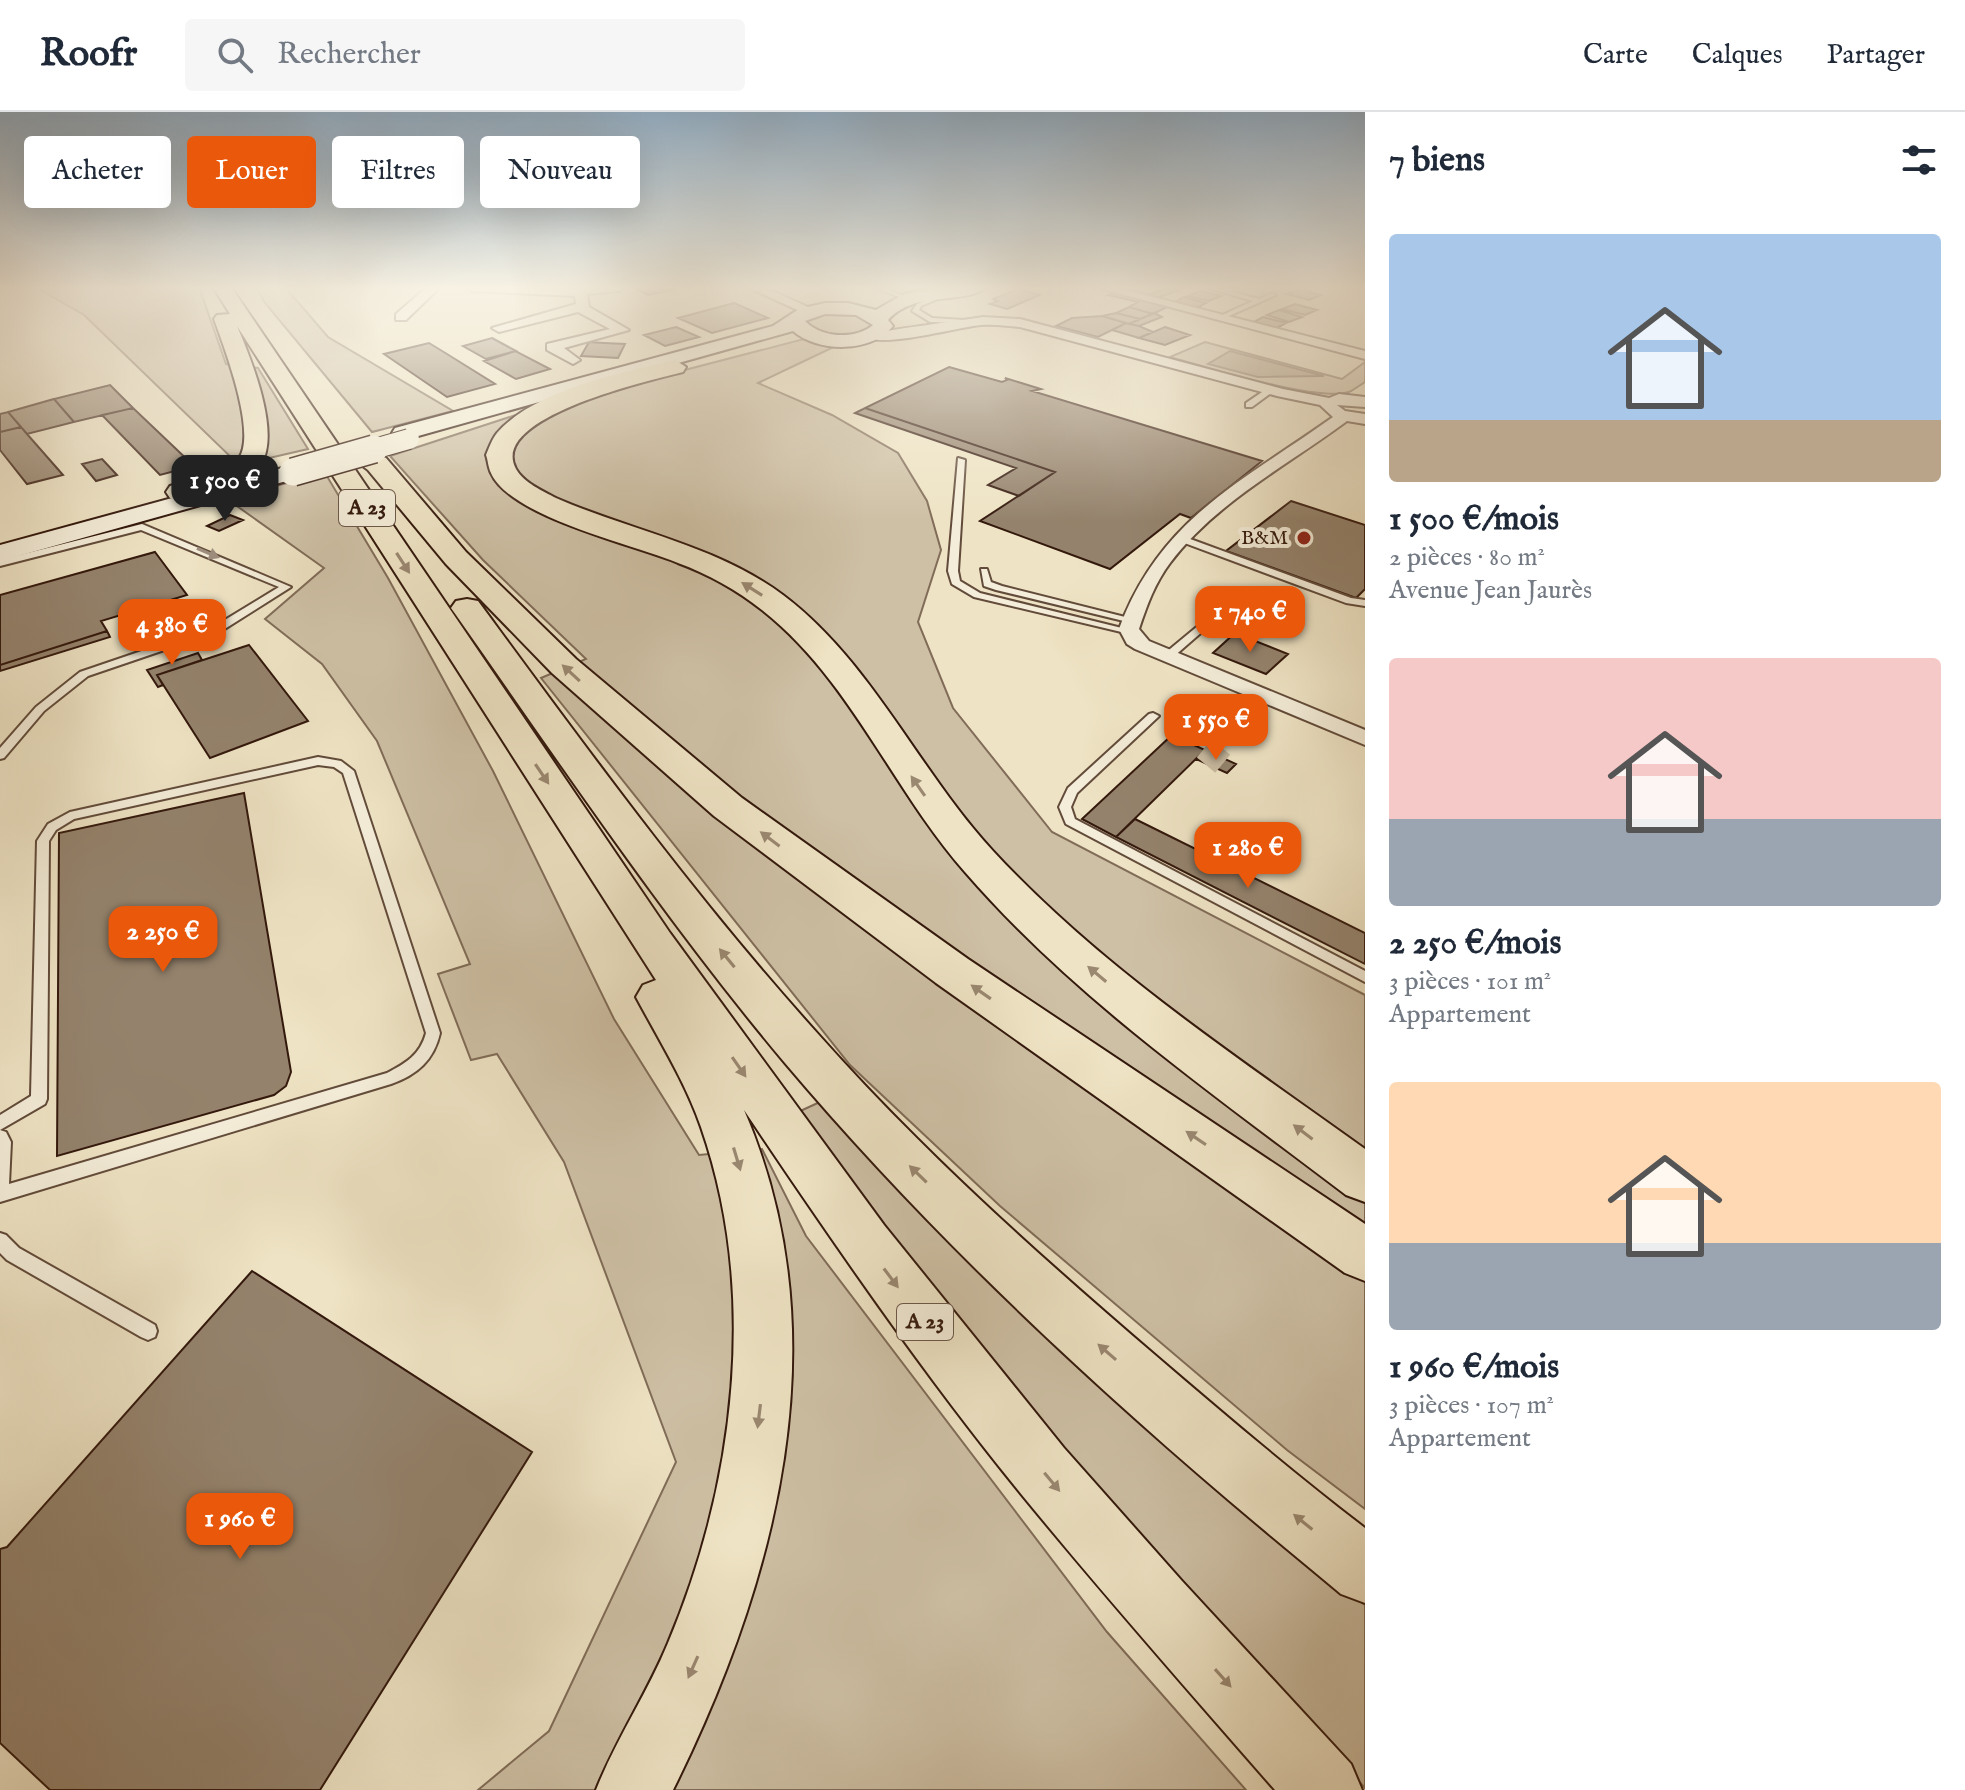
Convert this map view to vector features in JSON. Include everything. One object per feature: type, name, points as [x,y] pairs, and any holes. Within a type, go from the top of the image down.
[{"type":"highway","points":[[180,492],[236,473],[250,462],[257,449],[240,365]]},
{"type":"highway","name":"A 23","points":[[273,365],[570,817],[778,1123],[904,1295],[1099,1537],[1325,1790]]},
{"type":"highway","name":"A 23","points":[[316,365],[390,442],[498,651],[686,908],[785,1028],[920,1176],[1096,1343],[1244,1474],[1365,1570]]},
{"type":"highway","points":[[675,367],[553,406],[524,420],[501,444],[498,459],[502,473],[533,499],[692,558],[731,576],[771,601],[800,626],[830,659],[937,812],[1016,901],[1123,995],[1365,1179]]},
{"type":"highway","points":[[390,442],[377,464],[468,570],[564,666],[728,807],[939,962],[1365,1255]]},
{"type":"highway","points":[[570,817],[609,907],[687,1045],[724,1122],[751,1212],[762,1288],[764,1349],[760,1410],[741,1520],[698,1656],[633,1790]]},
{"type":"main road","points":[[390,442],[657,365]]},
{"type":"main road","points":[[0,553],[291,468],[681,365]]},
{"type":"main road","points":[[0,542],[180,492],[291,468]]},
{"type":"street","points":[[1180,365],[1329,402],[1339,399],[1364,401]]},
{"type":"street","points":[[1329,402],[1329,409],[1344,416],[1365,419]]},
{"type":"street","points":[[1344,416],[1215,508],[1182,539],[1152,579],[1131,627],[1142,645],[1365,738]]},
{"type":"lane","points":[[1249,405],[1271,390]]},
{"type":"lane","points":[[961,460],[953,571],[955,582],[977,595],[1131,627]]},
{"type":"lane","points":[[0,563],[131,527],[147,527],[286,587],[219,628],[84,674],[40,709],[0,755]]},
{"type":"lane","points":[[1182,539],[1349,601],[1365,603]]},
{"type":"lane","points":[[984,571],[987,584],[1131,627]]},
{"type":"lane","points":[[1168,656],[1222,609]]},
{"type":"lane","points":[[1153,716],[1072,791],[1065,807],[1070,821],[1365,977]]},
{"type":"lane","points":[[0,1123],[39,1099],[43,841],[52,827],[70,816],[318,761],[337,764],[348,771],[433,1033],[430,1052],[417,1065],[391,1078],[0,1194]]},
{"type":"lane","points":[[0,1137],[3,1142],[0,1186]]},
{"type":"lane","points":[[0,1241],[13,1254],[148,1331]]},
{"type":"shaded area","points":[[136,365],[258,368],[308,449],[239,465]]},
{"type":"shaded area","points":[[317,365],[376,365],[453,411],[372,432]]},
{"type":"shaded area","points":[[703,365],[795,365],[758,383],[832,415],[898,453],[927,501],[941,550],[918,622],[953,708],[1052,832],[1365,995],[1365,1509],[1287,1450],[1000,1206],[850,1065],[541,678],[586,659],[483,560],[390,456],[531,410]]},
{"type":"shaded area","points":[[1200,365],[1291,365],[1342,379],[1365,365],[1365,382],[1349,392],[1313,392]]},
{"type":"shaded area","points":[[1213,365],[1284,365],[1324,376],[1258,377]]},
{"type":"shaded area","points":[[325,473],[388,578],[493,771],[614,1019],[699,1155],[762,1149],[806,1236],[1107,1632],[1246,1790],[478,1790],[549,1731],[676,1462],[564,1162],[497,1054],[471,1060],[438,974],[470,964],[377,741],[322,664],[265,619],[324,568],[227,499]]},
{"type":"shaded area","points":[[822,1101],[1323,1574],[1365,1605],[1365,1788],[1131,1531],[938,1300],[796,1113]]},
{"type":"building","points":[[401,365],[465,365],[495,384],[447,397]]},
{"type":"building","points":[[492,365],[543,365],[550,369],[516,379]]},
{"type":"building","points":[[949,367],[1002,382],[1007,380],[1005,378],[1041,389],[1032,391],[1262,461],[1191,518],[1180,514],[1110,569],[980,521],[1055,472],[865,408]]},
{"type":"building","points":[[110,385],[133,408],[74,422],[54,399]]},
{"type":"building","points":[[54,399],[74,422],[27,434],[8,412]]},
{"type":"building","points":[[133,408],[194,466],[160,475],[102,415]]},
{"type":"building","points":[[865,408],[1055,472],[1019,496],[988,485],[1016,468],[855,413]]},
{"type":"building","points":[[8,412],[21,427],[0,432],[0,414]]},
{"type":"building","points":[[21,427],[63,475],[27,484],[0,450],[0,432]]},
{"type":"building","points":[[102,459],[117,475],[96,481],[82,464]]},
{"type":"building","name":"B&M","points":[[1291,501],[1365,525],[1365,589],[1356,598],[1226,551]]},
{"type":"building","points":[[230,515],[243,520],[219,531],[207,526]]},
{"type":"building","points":[[155,552],[187,595],[101,621],[107,631],[0,665],[0,595]]},
{"type":"building","points":[[107,631],[110,637],[0,671],[0,665]]},
{"type":"building","points":[[1235,633],[1288,654],[1266,674],[1213,653]]},
{"type":"building","points":[[249,645],[308,721],[210,758],[157,675]]},
{"type":"building","points":[[198,653],[202,660],[157,675],[163,685],[158,687],[147,670]]},
{"type":"building","points":[[1172,735],[1205,750],[1116,837],[1082,819]]},
{"type":"building","points":[[1205,750],[1236,764],[1227,773],[1196,759]]},
{"type":"building","points":[[244,793],[291,1072],[286,1086],[274,1095],[57,1156],[59,833]]},
{"type":"building","points":[[1135,819],[1365,933],[1365,964],[1116,837]]},
{"type":"building","points":[[252,1271],[532,1452],[320,1790],[50,1790],[0,1743],[0,1549],[7,1547]]},
{"type":"tunnel","points":[[1206,765],[1221,747]]},
{"type":"place","name":"B&M","points":[[1304,538]]}]
